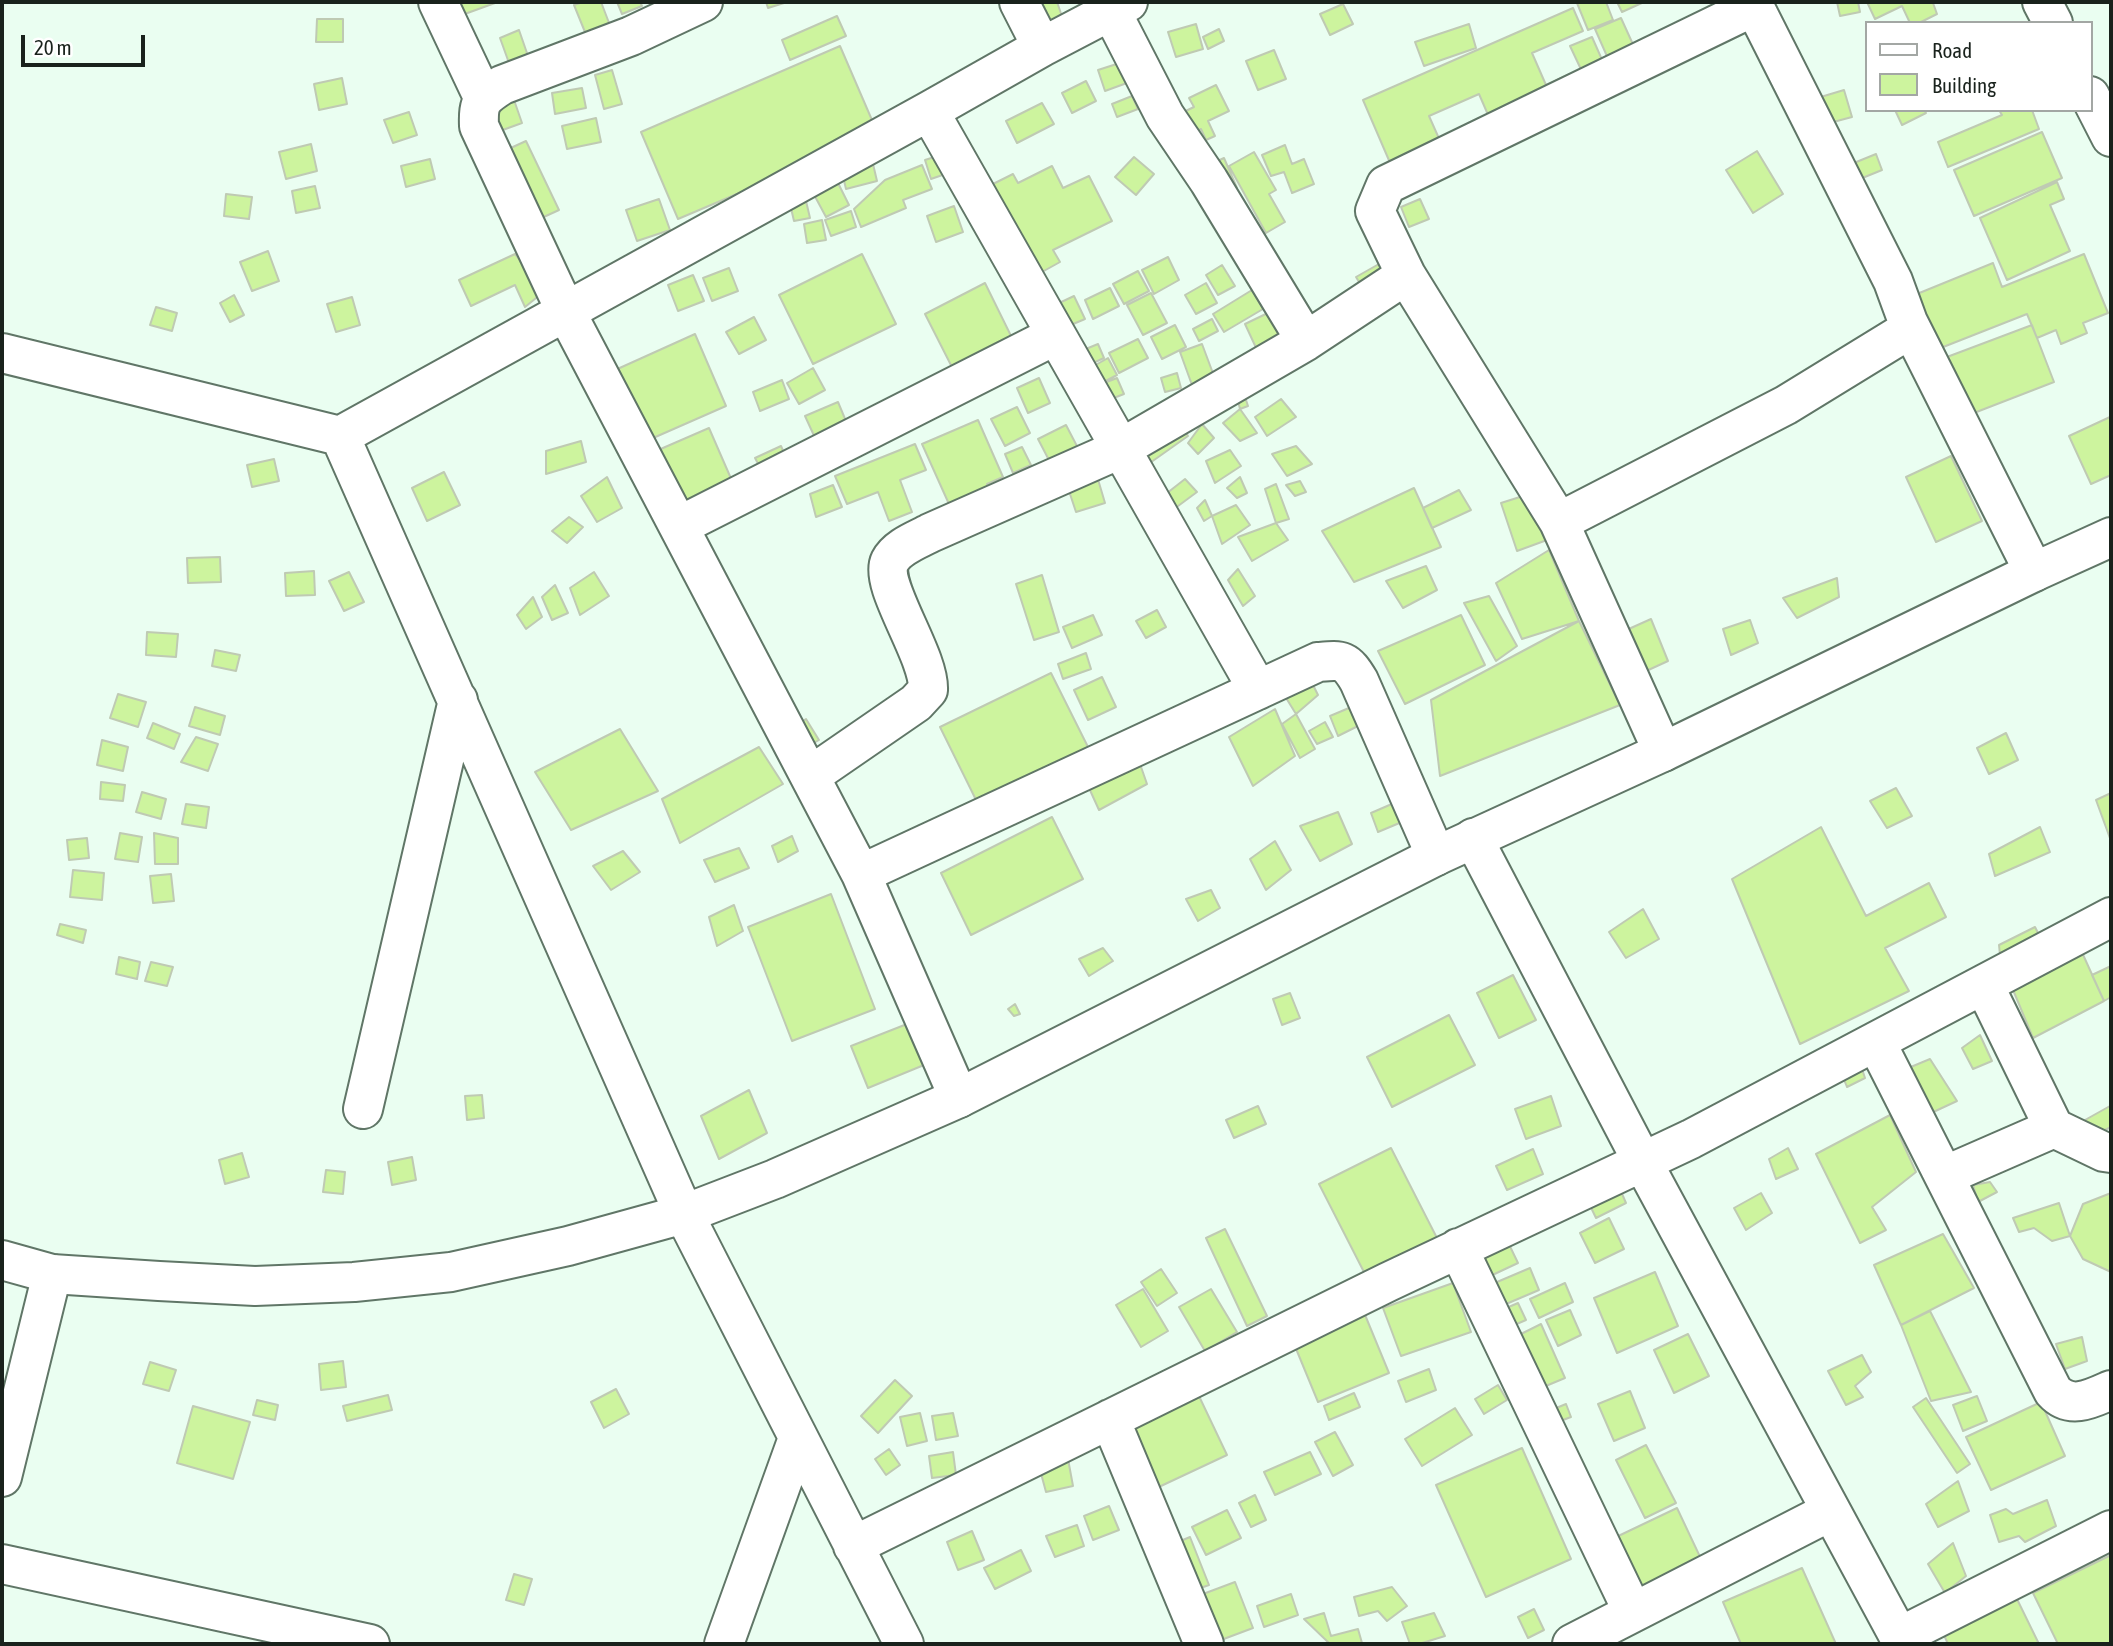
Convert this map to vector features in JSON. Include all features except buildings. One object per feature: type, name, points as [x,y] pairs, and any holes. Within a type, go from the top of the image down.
[{"type":"street","points":[[438,2],[484,97]]},
{"type":"street","points":[[1019,2],[1042,47]]},
{"type":"street","points":[[2042,2],[2052,21]]},
{"type":"street","points":[[693,4],[631,36],[502,85],[484,97],[478,110],[479,126],[566,312],[862,874],[959,1098]]},
{"type":"street","points":[[1663,752],[1559,522],[1406,275],[1375,211],[1386,185],[1754,4],[1893,281],[1908,322],[2034,572]]},
{"type":"street","points":[[2,354],[340,436],[1120,6],[1165,116],[1209,181],[1306,341]]},
{"type":"street","points":[[2092,100],[2111,136]]},
{"type":"street","points":[[929,111],[1258,690]]},
{"type":"street","points":[[810,776],[916,703],[928,690],[927,670],[890,583],[887,569],[891,559],[902,549],[930,533],[1120,449],[1306,341],[1406,275]]},
{"type":"street","points":[[1559,522],[1786,405],[1905,332],[1908,322]]},
{"type":"street","points":[[678,526],[1056,335]]},
{"type":"street","points":[[340,436],[684,1214],[904,1644]]},
{"type":"street","points":[[2,1260],[52,1273],[255,1286],[354,1282],[452,1272],[568,1246],[684,1214],[775,1179],[959,1098],[1436,856],[1663,752],[2111,537]]},
{"type":"street","points":[[862,874],[1318,662],[1339,660],[1350,665],[1436,856]]},
{"type":"street","points":[[363,1109],[457,700]]},
{"type":"street","points":[[1473,838],[1901,1641],[2111,1530]]},
{"type":"street","points":[[853,1546],[1458,1248],[1723,1123],[2111,917]]},
{"type":"street","points":[[1984,985],[2054,1128],[2111,1153]]},
{"type":"street","points":[[1876,1042],[2053,1391],[2060,1399],[2073,1402],[2086,1401],[2111,1390]]},
{"type":"street","points":[[1944,1176],[2054,1128]]},
{"type":"street","points":[[1458,1248],[1633,1612]]},
{"type":"street","points":[[2,1477],[52,1273]]},
{"type":"street","points":[[1110,1419],[1204,1644]]},
{"type":"street","points":[[724,1644],[798,1438]]},
{"type":"street","points":[[1572,1644],[1831,1511]]},
{"type":"street","points":[[2,1564],[370,1644]]}]
